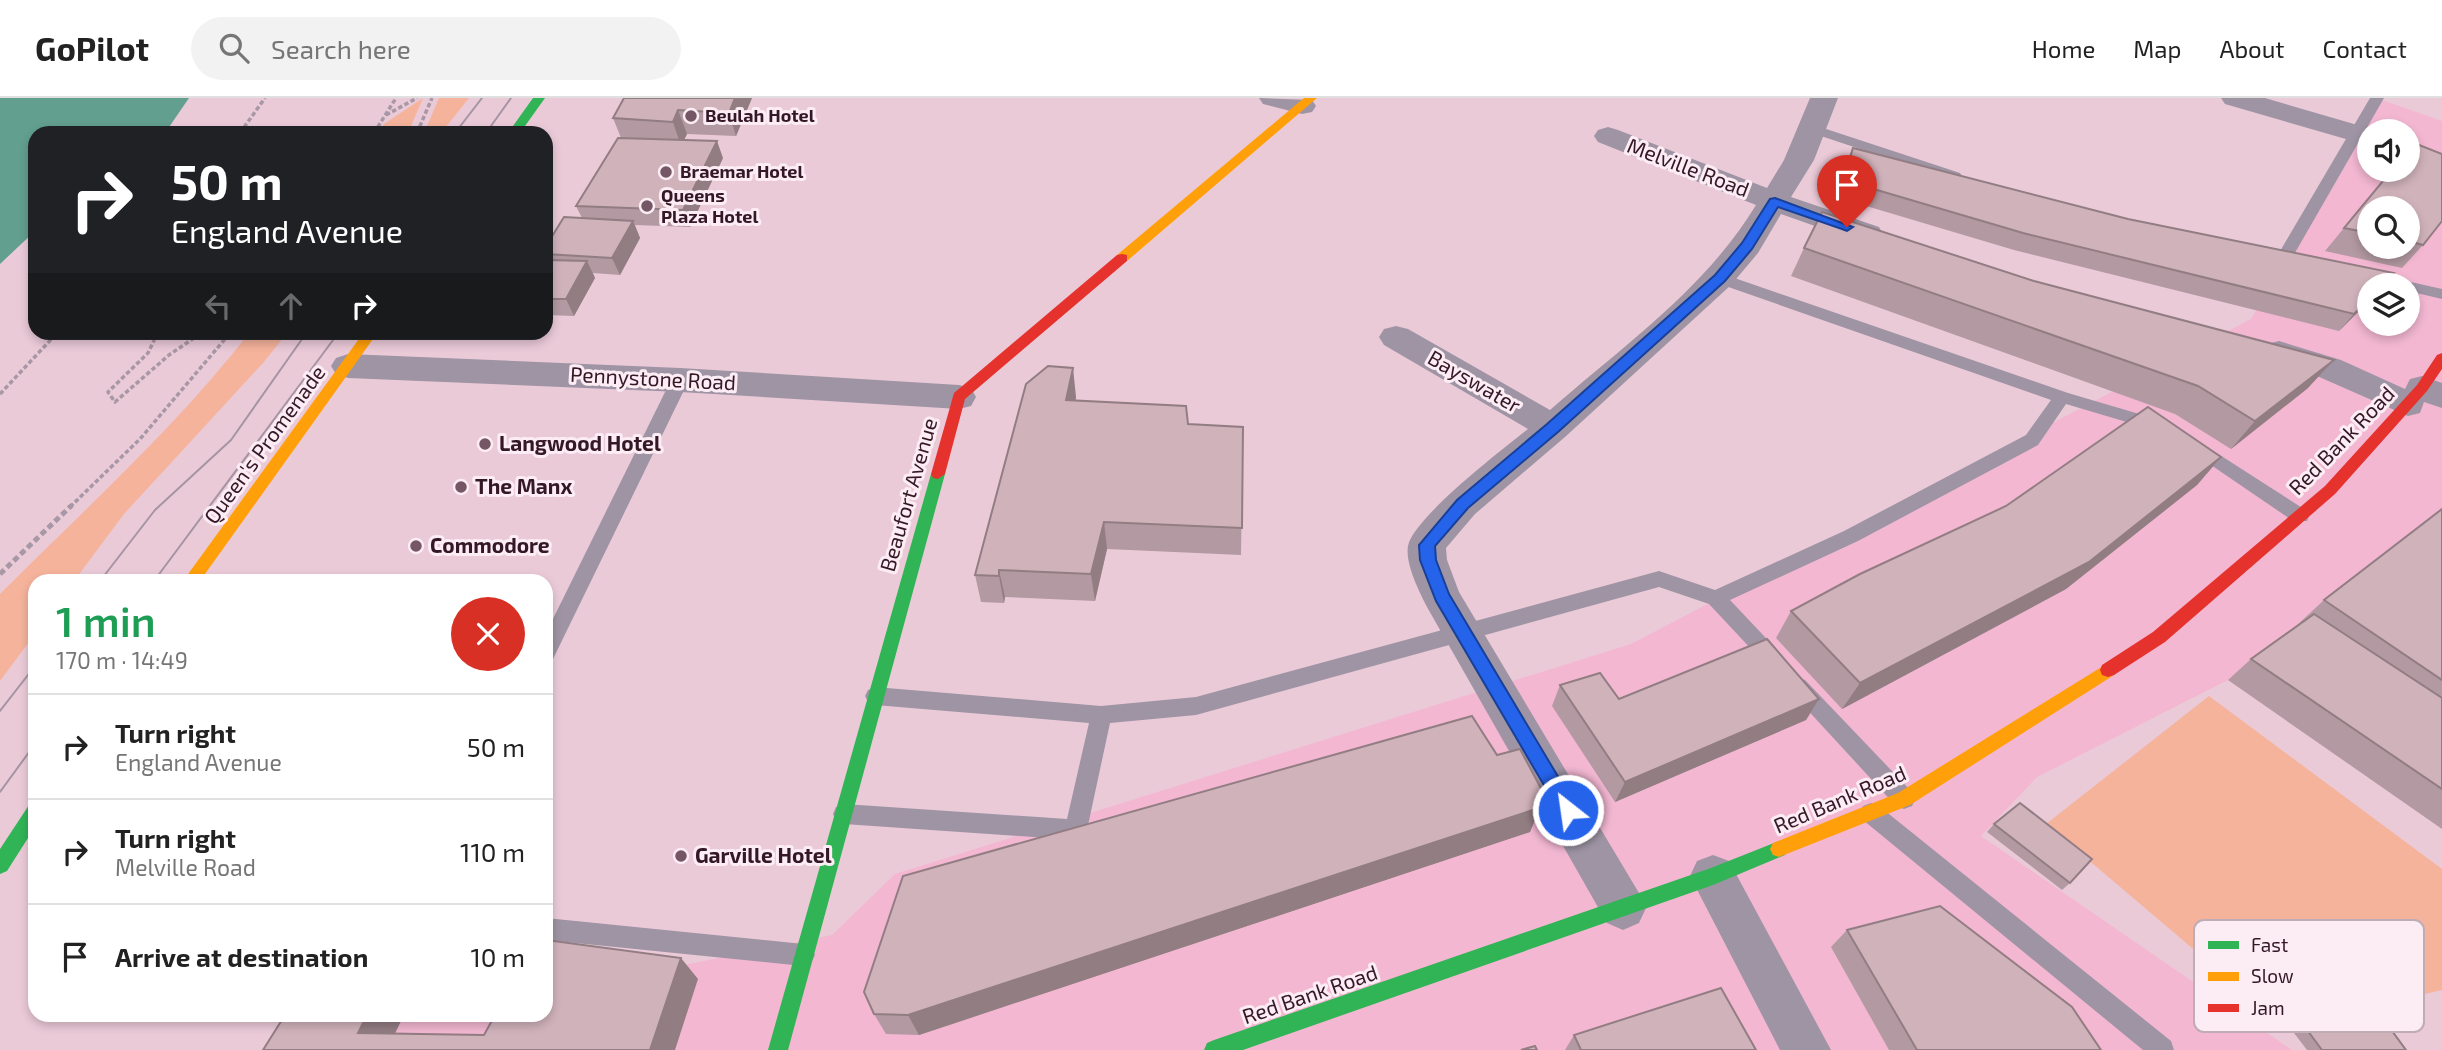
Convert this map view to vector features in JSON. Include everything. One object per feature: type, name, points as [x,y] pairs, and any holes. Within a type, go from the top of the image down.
[{"type":"street","points":[[519,126],[539,98]]},
{"type":"street","points":[[1273,98],[1307,102]]},
{"type":"street","points":[[2235,98],[2357,134]]},
{"type":"street","name":"Beaufort Avenue","points":[[778,1050],[959,397],[1307,102]]},
{"type":"street","points":[[1623,908],[1441,596],[1428,560],[1427,545],[1462,504],[1553,428],[1720,278],[1747,246],[1775,202],[1800,160],[1819,113]]},
{"type":"street","name":"Melville Road","points":[[1608,136],[1775,202],[1891,242]]},
{"type":"street","name":"Bayswater","points":[[1396,337],[1553,428]]},
{"type":"street","name":"Queen's Promenade","points":[[196,574],[366,340]]},
{"type":"street","points":[[2253,343],[2424,396]]},
{"type":"street","name":"Red Bank Road","points":[[1214,1050],[1283,1040],[1623,908],[1713,876],[1904,799],[2159,637],[2330,490],[2424,396],[2442,358]]},
{"type":"street","name":"Pennystone Road","points":[[348,366],[680,380],[959,397]]},
{"type":"street","points":[[0,865],[28,822]]},
{"type":"street","points":[[1713,876],[1806,1050]]},
{"type":"lane","points":[[2369,119],[2377,98]]},
{"type":"lane","points":[[1819,113],[1970,181]]},
{"type":"lane","points":[[2284,258],[2357,145]]},
{"type":"lane","points":[[2350,273],[2357,275]]},
{"type":"lane","points":[[1720,278],[2062,397],[2177,432],[2300,516]]},
{"type":"lane","points":[[2420,289],[2442,294]]},
{"type":"lane","points":[[553,639],[680,380]]},
{"type":"lane","points":[[1716,598],[1851,536],[2032,440],[2062,397]]},
{"type":"lane","points":[[875,696],[1101,715],[1196,706],[1659,579],[1716,598],[1904,799]]},
{"type":"lane","points":[[844,814],[1076,830],[1101,715]]},
{"type":"lane","points":[[1871,813],[2162,1050]]},
{"type":"lane","points":[[553,930],[803,955]]},
{"type":"path","points":[[245,126],[265,98]]},
{"type":"path","points":[[378,126],[397,98]]},
{"type":"path","points":[[385,115],[417,98]]},
{"type":"path","points":[[420,126],[432,98]]},
{"type":"path","points":[[0,394],[51,340]]},
{"type":"path","points":[[154,340],[148,353],[108,392],[115,402],[145,379],[187,340]]},
{"type":"path","points":[[0,574],[140,439],[224,340]]},
{"type":"shaded area","points":[[0,98],[189,98],[170,126],[28,126],[28,238],[0,264]]},
{"type":"shaded area","points":[[423,98],[411,126],[383,126]]},
{"type":"shaded area","points":[[439,98],[469,98],[447,126],[427,126]]},
{"type":"shaded area","points":[[2382,100],[2442,121],[2442,827],[2228,680],[2037,777],[1981,836],[2194,983],[2194,1032],[2266,1032],[2292,1050],[266,1050],[404,1022],[553,1022],[553,992],[832,935],[895,874],[1631,644],[2251,319],[2357,142],[2357,182],[2420,182],[2420,119],[2371,119]]},
{"type":"shaded area","points":[[243,340],[281,340],[124,514],[79,574],[28,574],[28,643],[0,681],[0,594],[161,434]]},
{"type":"shaded area","points":[[2209,696],[2442,869],[2442,990],[2424,994],[2424,920],[2194,920],[2194,950],[2046,824]]},
{"type":"building","points":[[624,98],[735,98],[729,113],[678,110],[673,122],[613,118]]},
{"type":"building","points":[[618,138],[717,141],[683,210],[576,206]]},
{"type":"building","points":[[2420,145],[2442,154],[2442,221],[2423,245],[2420,244],[2420,196],[2370,196],[2382,182],[2420,182]]},
{"type":"building","points":[[1853,148],[2128,219],[2394,273],[2357,273],[2357,311],[2354,314],[2023,233],[1843,180]]},
{"type":"building","points":[[1822,212],[2034,281],[2334,360],[2255,421],[2198,386],[1804,248]]},
{"type":"building","points":[[2357,212],[2357,230],[2344,228]]},
{"type":"building","points":[[564,217],[633,221],[612,258],[553,254],[553,235]]},
{"type":"building","points":[[553,260],[587,261],[566,299],[553,299]]},
{"type":"building","points":[[1048,366],[1073,368],[1066,400],[1186,406],[1188,424],[1243,427],[1242,528],[1104,522],[1091,574],[999,570],[999,576],[975,575],[1026,384]]},
{"type":"building","points":[[2148,407],[2221,457],[2089,562],[1860,683],[1791,611],[1860,574],[2006,506]]},
{"type":"building","points":[[2442,509],[2442,680],[2324,600]]},
{"type":"building","points":[[2314,614],[2442,698],[2442,789],[2251,659]]},
{"type":"building","points":[[1767,639],[1819,699],[1625,782],[1560,685],[1600,673],[1619,699]]},
{"type":"building","points":[[1472,716],[1497,755],[1520,749],[1545,796],[1539,808],[908,1015],[874,1014],[864,992],[903,876]]},
{"type":"building","points":[[2020,803],[2092,859],[2070,883],[1994,824]]},
{"type":"building","points":[[1940,906],[2072,1007],[2101,1050],[1917,1050],[1847,930]]},
{"type":"building","points":[[553,941],[681,958],[650,1050],[263,1050],[281,1022],[364,1022],[358,1033],[484,1035],[491,1022],[553,1022]]},
{"type":"building","points":[[1721,988],[1756,1050],[1581,1050],[1574,1035]]},
{"type":"building","points":[[2309,1032],[2393,1032],[2406,1050],[2322,1050]]},
{"type":"building","points":[[1535,1046],[1537,1050],[1521,1050]]},
{"type":"tram line","points":[[460,126],[482,98]]},
{"type":"tram line","points":[[491,126],[511,98]]},
{"type":"tram line","points":[[105,574],[155,510],[231,440],[301,340]]},
{"type":"tram line","points":[[159,574],[333,340]]},
{"type":"tram line","points":[[0,711],[28,675]]},
{"type":"tram line","points":[[0,792],[28,754]]},
{"type":"traffic: fast","points":[[519,126],[539,98]]},
{"type":"traffic: fast","points":[[778,1050],[938,474]]},
{"type":"traffic: fast","points":[[0,865],[28,822]]},
{"type":"traffic: fast","points":[[1214,1050],[1713,876],[1779,849]]},
{"type":"traffic: slow","points":[[1122,258],[1311,98]]},
{"type":"traffic: slow","points":[[196,574],[366,340]]},
{"type":"traffic: slow","points":[[1779,849],[1904,799],[2108,670]]},
{"type":"traffic: jam","points":[[938,474],[959,397],[1122,258]]},
{"type":"traffic: jam","points":[[2108,670],[2159,637],[2330,490],[2422,388],[2442,358]]},
{"type":"place","name":"Beulah Hotel","points":[[691,116]]},
{"type":"place","name":"Braemar Hotel","points":[[666,172]]},
{"type":"place","name":"Queens Plaza Hotel","points":[[647,206]]},
{"type":"place","name":"Langwood Hotel","points":[[485,444]]},
{"type":"place","name":"The Manx","points":[[461,487]]},
{"type":"place","name":"Commodore","points":[[416,546]]},
{"type":"place","name":"Garville Hotel","points":[[681,856]]},
{"type":"route","points":[[1568,810],[1441,596],[1428,560],[1427,545],[1462,504],[1553,428],[1720,278],[1747,246],[1775,202],[1847,227]]}]
